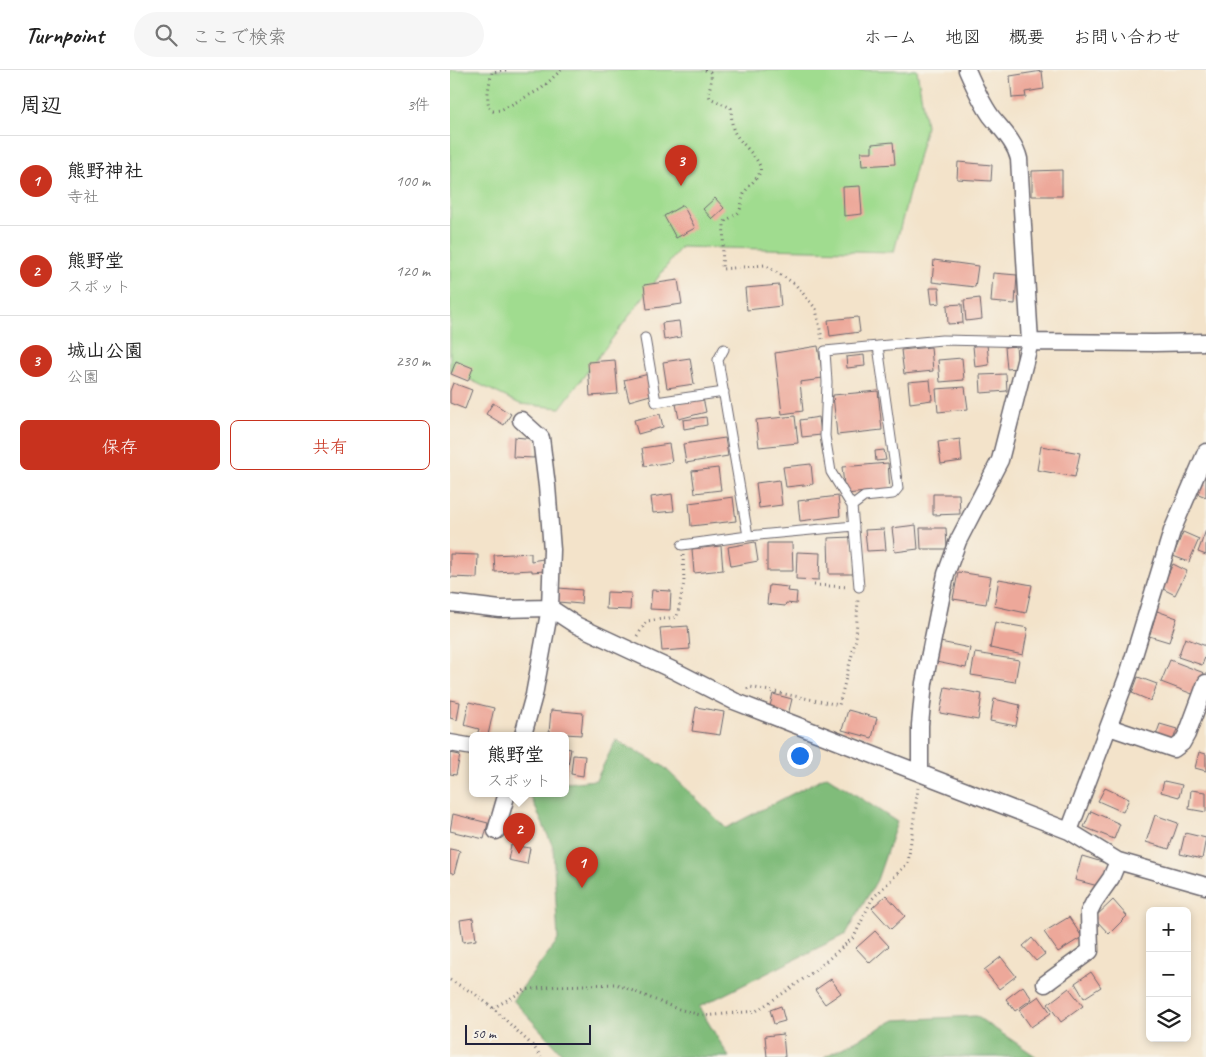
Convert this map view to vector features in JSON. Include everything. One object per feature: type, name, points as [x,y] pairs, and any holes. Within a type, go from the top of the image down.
[{"type":"street","points":[[920,773],[920,725],[924,683],[946,574],[958,541],[1000,460],[1030,342],[1017,150],[976,92],[967,70]]},
{"type":"street","points":[[1030,342],[1206,342]]},
{"type":"street","points":[[521,420],[541,438],[552,550],[550,608],[534,695],[524,732]]},
{"type":"street","points":[[1069,831],[1128,674],[1172,531],[1206,452]]},
{"type":"street","points":[[450,603],[500,609],[550,608],[576,625],[734,701],[1069,831],[1118,861],[1206,886]]},
{"type":"street","points":[[1109,727],[1174,749],[1182,743],[1187,734],[1206,683]]},
{"type":"street","points":[[450,743],[469,746]]},
{"type":"street","points":[[496,831],[506,797]]},
{"type":"street","points":[[1045,984],[1090,951],[1089,912],[1111,878],[1118,861]]},
{"type":"lane","points":[[645,338],[656,402],[724,392]]},
{"type":"lane","points":[[859,587],[852,506],[831,472],[825,436],[827,382],[825,351],[942,340],[1030,342]]},
{"type":"lane","points":[[852,506],[864,497],[893,494],[898,488],[878,346]]},
{"type":"lane","points":[[724,349],[718,360],[748,536]]},
{"type":"lane","points":[[682,545],[748,536],[854,526]]},
{"type":"path","points":[[506,70],[492,72],[488,103],[489,109],[492,111],[501,110],[541,89],[561,70]]},
{"type":"path","points":[[705,70],[710,72],[712,77],[710,98],[731,108],[734,130],[743,145],[759,162],[760,168],[760,173],[744,192],[741,209],[737,215],[726,220],[724,225],[722,269],[765,265],[795,284],[816,309],[825,351]]},
{"type":"path","points":[[628,650],[647,621],[677,617],[684,582],[682,545]]},
{"type":"path","points":[[734,701],[750,687],[839,705],[856,639],[859,587],[814,585]]},
{"type":"path","points":[[493,1008],[525,990],[557,986],[616,984],[675,1008],[704,1016],[756,1011],[788,990],[854,937],[872,899],[908,864],[920,773]]},
{"type":"path","points":[[450,980],[475,994],[493,1008],[534,1047],[541,1057]]},
{"type":"green space","points":[[450,70],[917,70],[926,126],[894,252],[681,247],[560,408],[520,404],[450,370]]},
{"type":"green space","points":[[616,740],[663,766],[726,828],[827,776],[897,822],[877,880],[846,934],[699,1007],[729,1057],[565,1057],[513,1000],[558,940],[553,847],[531,797],[569,797],[569,783],[596,780]]},
{"type":"green space","points":[[976,1016],[1037,1057],[824,1057],[895,1020]]},
{"type":"building","points":[[1042,71],[1044,89],[1025,92],[1026,97],[1012,98],[1010,76]]},
{"type":"building","points":[[893,142],[895,164],[862,166],[861,152],[872,152],[872,144]]},
{"type":"building","points":[[958,162],[992,165],[991,181],[957,179]]},
{"type":"building","points":[[1062,170],[1062,196],[1032,196],[1032,171]]},
{"type":"building","points":[[860,186],[862,214],[844,216],[843,187]]},
{"type":"building","points":[[715,198],[724,208],[712,219],[703,209]]},
{"type":"building","points":[[683,205],[695,228],[676,238],[664,216]]},
{"type":"building","points":[[934,260],[978,266],[975,287],[932,282]]},
{"type":"building","points":[[993,273],[1017,275],[1015,304],[991,302]]},
{"type":"building","points":[[678,280],[682,304],[647,309],[644,285]]},
{"type":"building","points":[[779,285],[781,306],[747,310],[745,288]]},
{"type":"building","points":[[930,288],[939,288],[940,303],[932,304]]},
{"type":"building","points":[[980,298],[982,319],[966,321],[964,300]]},
{"type":"building","points":[[962,304],[963,323],[948,324],[947,305]]},
{"type":"building","points":[[858,317],[860,332],[830,336],[828,320]]},
{"type":"building","points":[[679,321],[681,337],[664,340],[662,323]]},
{"type":"building","points":[[987,344],[989,365],[975,367],[973,346]]},
{"type":"building","points":[[818,346],[823,378],[800,382],[803,411],[782,414],[775,353]]},
{"type":"building","points":[[1016,346],[1018,368],[1007,369],[1005,347]]},
{"type":"building","points":[[931,347],[933,371],[904,374],[901,350]]},
{"type":"building","points":[[864,355],[865,366],[847,368],[846,357]]},
{"type":"building","points":[[690,358],[694,384],[667,388],[663,362]]},
{"type":"building","points":[[962,358],[964,380],[940,382],[938,360]]},
{"type":"building","points":[[615,360],[618,394],[590,396],[588,362]]},
{"type":"building","points":[[456,361],[473,368],[468,381],[451,374]]},
{"type":"building","points":[[649,374],[654,394],[629,401],[624,380]]},
{"type":"building","points":[[1006,374],[1007,391],[981,393],[980,375]]},
{"type":"building","points":[[930,380],[932,400],[910,403],[908,382]]},
{"type":"building","points":[[453,383],[472,390],[465,409],[450,403],[450,391]]},
{"type":"building","points":[[965,387],[968,409],[938,412],[936,389]]},
{"type":"building","points":[[878,391],[882,430],[837,435],[833,395]]},
{"type":"building","points":[[703,398],[706,412],[679,419],[676,404]]},
{"type":"building","points":[[493,403],[511,414],[504,425],[486,414]]},
{"type":"building","points":[[660,414],[663,427],[638,434],[634,420]]},
{"type":"building","points":[[795,416],[798,443],[759,447],[756,420]]},
{"type":"building","points":[[706,417],[707,425],[684,429],[683,420]]},
{"type":"building","points":[[819,417],[821,435],[802,437],[800,420]]},
{"type":"building","points":[[514,437],[536,439],[534,458],[513,457]]},
{"type":"building","points":[[725,438],[728,456],[686,463],[683,444]]},
{"type":"building","points":[[960,439],[962,461],[941,464],[938,442]]},
{"type":"building","points":[[669,444],[672,462],[645,466],[642,448]]},
{"type":"building","points":[[1041,446],[1080,453],[1075,477],[1037,470]]},
{"type":"building","points":[[884,450],[886,460],[876,461],[875,451]]},
{"type":"building","points":[[888,463],[890,490],[845,494],[842,467]]},
{"type":"building","points":[[811,464],[813,484],[786,487],[783,467]]},
{"type":"building","points":[[718,468],[721,490],[695,493],[692,471]]},
{"type":"building","points":[[1206,470],[1206,497],[1196,493]]},
{"type":"building","points":[[779,480],[782,505],[759,508],[756,483]]},
{"type":"building","points":[[672,494],[674,511],[653,513],[651,497]]},
{"type":"building","points":[[933,494],[959,494],[960,514],[933,515]]},
{"type":"building","points":[[838,496],[840,516],[800,521],[798,501]]},
{"type":"building","points":[[733,497],[736,521],[691,526],[689,503]]},
{"type":"building","points":[[916,525],[918,549],[895,552],[892,528]]},
{"type":"building","points":[[920,528],[946,528],[947,549],[921,549]]},
{"type":"building","points":[[884,529],[886,550],[867,551],[865,530]]},
{"type":"building","points":[[1206,530],[1206,555],[1198,552]]},
{"type":"building","points":[[1183,532],[1199,539],[1189,562],[1173,556]]},
{"type":"building","points":[[852,537],[853,574],[829,574],[828,538]]},
{"type":"building","points":[[755,542],[758,561],[731,566],[728,547]]},
{"type":"building","points":[[767,543],[792,543],[793,571],[767,571]]},
{"type":"building","points":[[721,546],[723,570],[694,573],[692,549]]},
{"type":"building","points":[[797,552],[820,553],[819,580],[796,579]]},
{"type":"building","points":[[531,553],[531,561],[543,559],[544,571],[495,572],[494,555]]},
{"type":"building","points":[[450,554],[478,555],[477,578],[450,577]]},
{"type":"building","points":[[1173,564],[1187,571],[1175,595],[1161,588]]},
{"type":"building","points":[[958,572],[991,577],[986,604],[953,599]]},
{"type":"building","points":[[999,579],[1032,585],[1026,613],[994,606]]},
{"type":"building","points":[[769,585],[788,587],[787,591],[797,592],[796,604],[786,603],[785,606],[767,604]]},
{"type":"building","points":[[559,588],[582,590],[581,604],[558,602]]},
{"type":"building","points":[[652,590],[671,591],[670,610],[650,609]]},
{"type":"building","points":[[607,592],[631,593],[630,610],[606,609]]},
{"type":"building","points":[[1157,611],[1177,618],[1169,642],[1149,636]]},
{"type":"building","points":[[995,622],[1028,628],[1023,655],[990,648]]},
{"type":"building","points":[[688,626],[690,649],[662,651],[660,628]]},
{"type":"building","points":[[1185,638],[1206,646],[1206,655],[1202,665],[1178,657]]},
{"type":"building","points":[[940,642],[970,648],[966,668],[936,662]]},
{"type":"building","points":[[975,653],[1019,660],[1015,682],[971,675]]},
{"type":"building","points":[[1170,660],[1204,673],[1195,695],[1161,682]]},
{"type":"building","points":[[1138,677],[1157,684],[1151,701],[1132,693]]},
{"type":"building","points":[[945,687],[982,694],[978,720],[940,713]]},
{"type":"building","points":[[773,694],[792,699],[788,715],[769,710]]},
{"type":"building","points":[[994,699],[1020,705],[1016,726],[990,721]]},
{"type":"building","points":[[450,700],[460,702],[457,720],[450,718]]},
{"type":"building","points":[[469,702],[494,708],[489,732],[478,732],[479,729],[464,725]]},
{"type":"building","points":[[696,707],[724,712],[720,735],[692,731]]},
{"type":"building","points":[[551,710],[583,713],[581,735],[569,734],[569,732],[549,732]]},
{"type":"building","points":[[848,710],[877,718],[872,738],[842,730]]},
{"type":"building","points":[[1160,724],[1177,729],[1172,743],[1155,738]]},
{"type":"building","points":[[1199,752],[1206,754],[1206,771],[1195,768]]},
{"type":"building","points":[[450,753],[460,755],[456,775],[450,774]]},
{"type":"building","points":[[573,755],[585,756],[583,776],[571,774]]},
{"type":"building","points":[[1164,781],[1182,785],[1179,797],[1161,792]]},
{"type":"building","points":[[1105,788],[1129,799],[1123,812],[1098,801]]},
{"type":"building","points":[[1191,790],[1206,792],[1206,812],[1189,809]]},
{"type":"building","points":[[1091,811],[1120,824],[1114,839],[1084,827]]},
{"type":"building","points":[[453,814],[488,823],[484,839],[450,831]]},
{"type":"building","points":[[1155,815],[1178,823],[1169,849],[1146,842]]},
{"type":"building","points":[[1185,833],[1206,838],[1202,859],[1180,854]]},
{"type":"building","points":[[511,845],[530,848],[527,864],[508,860]]},
{"type":"building","points":[[450,849],[460,851],[454,874],[450,872]]},
{"type":"building","points":[[1082,856],[1109,864],[1102,887],[1075,880]]},
{"type":"building","points":[[886,895],[905,916],[891,929],[872,908]]},
{"type":"building","points":[[1113,900],[1127,916],[1109,934],[1094,918]]},
{"type":"building","points":[[1069,917],[1082,937],[1058,952],[1044,932]]},
{"type":"building","points":[[473,918],[476,940],[463,942],[460,920]]},
{"type":"building","points":[[875,931],[889,946],[870,963],[856,948]]},
{"type":"building","points":[[1032,938],[1045,954],[1036,961],[1023,946]]},
{"type":"building","points":[[1001,957],[1016,976],[999,989],[984,970]]},
{"type":"building","points":[[1091,972],[1101,987],[1084,998],[1075,983]]},
{"type":"building","points":[[831,979],[841,993],[825,1004],[815,990]]},
{"type":"building","points":[[1023,986],[1032,999],[1015,1011],[1006,999]]},
{"type":"building","points":[[1069,988],[1083,1006],[1061,1022],[1048,1004]]},
{"type":"building","points":[[1039,996],[1051,1013],[1031,1027],[1019,1010]]},
{"type":"building","points":[[781,1006],[785,1021],[774,1024],[770,1010]]},
{"type":"building","points":[[783,1034],[785,1057],[767,1057],[765,1036]]},
{"type":"place","name":"城山公園","points":[[681,186]]},
{"type":"place","name":"熊野堂","points":[[519,854]]},
{"type":"place","name":"熊野神社","points":[[582,888]]}]
